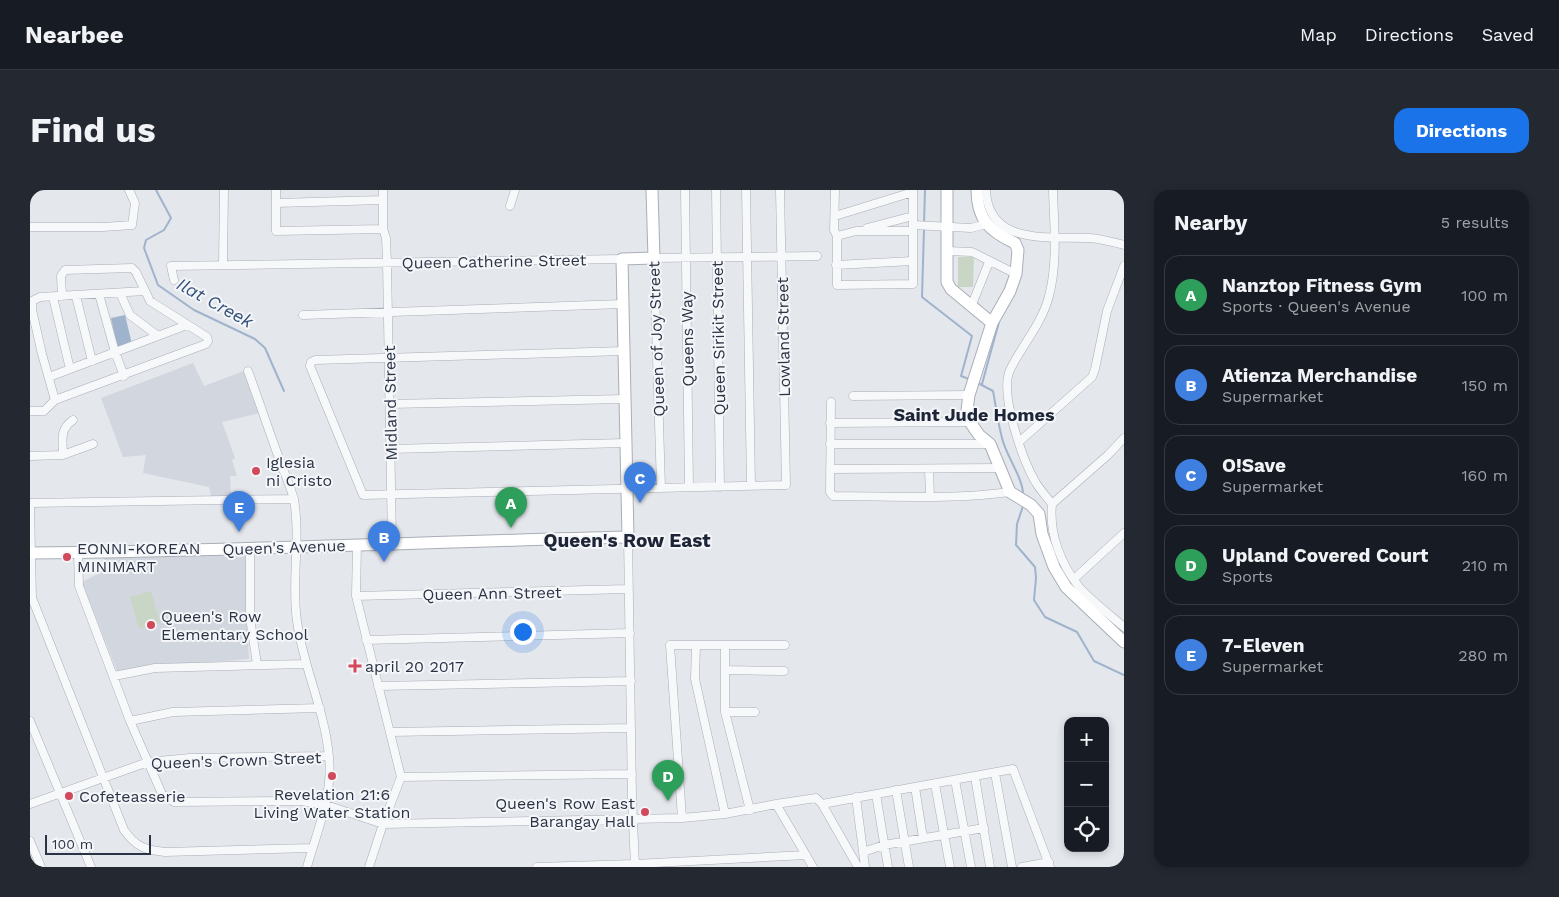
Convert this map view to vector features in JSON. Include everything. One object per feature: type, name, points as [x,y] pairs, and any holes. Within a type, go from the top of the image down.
[{"type":"street","points":[[30,227],[132,225],[135,203],[129,190]]},
{"type":"street","points":[[223,265],[224,190]]},
{"type":"street","points":[[276,190],[276,231],[383,229]]},
{"type":"street","name":"Midland Street","points":[[383,190],[383,229],[386,238],[387,263],[392,543]]},
{"type":"street","points":[[510,206],[516,190]]},
{"type":"street","name":"Queen of Joy Street","points":[[652,190],[661,488]]},
{"type":"street","name":"Queens Way","points":[[685,190],[689,488]]},
{"type":"street","name":"Queen Sirikit Street","points":[[716,190],[720,486]]},
{"type":"street","points":[[624,351],[315,360],[311,362],[310,366],[363,495],[751,486],[746,190]]},
{"type":"street","name":"Lowland Street","points":[[751,486],[786,485],[780,190]]},
{"type":"street","points":[[835,190],[834,230],[837,236],[837,285],[913,284],[915,228],[913,191],[835,216]]},
{"type":"street","points":[[947,190],[947,282],[951,289],[992,323]]},
{"type":"street","points":[[977,190],[979,208],[987,224],[997,235],[1015,243],[1017,246],[1016,274],[1010,291],[992,323],[972,385],[967,410],[970,422],[979,435],[990,444],[1015,495]]},
{"type":"street","points":[[986,190],[991,211],[999,224],[1020,235],[1093,238],[1124,246]]},
{"type":"street","points":[[1053,190],[1054,237],[1052,280],[1045,309],[1009,372],[1007,392],[1013,425],[1019,442],[1036,483],[1052,504],[1051,522],[1060,555],[1080,588],[1124,627]]},
{"type":"street","points":[[276,203],[383,200]]},
{"type":"street","points":[[837,236],[913,216]]},
{"type":"street","points":[[856,232],[931,226],[971,228],[987,224]]},
{"type":"street","points":[[947,251],[972,252],[1016,274]]},
{"type":"street","name":"Queen Catherine Street","points":[[174,280],[170,266],[817,256]]},
{"type":"street","points":[[622,259],[635,866]]},
{"type":"street","points":[[836,265],[913,261]]},
{"type":"street","points":[[971,307],[989,262]]},
{"type":"street","points":[[1019,442],[1092,377],[1107,311],[1124,266]]},
{"type":"street","points":[[30,411],[44,411],[56,400],[124,376],[206,344],[208,341],[207,337],[150,301],[136,272],[132,268],[65,270],[61,276],[62,296]]},
{"type":"street","points":[[56,400],[42,354],[31,305],[32,301],[35,298],[145,291]]},
{"type":"street","points":[[120,293],[130,316],[158,336]]},
{"type":"street","points":[[99,294],[115,352],[124,376]]},
{"type":"street","points":[[76,296],[92,361]]},
{"type":"street","points":[[53,297],[70,369]]},
{"type":"street","points":[[303,314],[388,313],[623,304]]},
{"type":"street","points":[[49,377],[187,326]]},
{"type":"street","points":[[248,371],[294,499],[296,548],[294,599],[297,622],[305,664],[320,708],[329,756],[330,773],[326,805],[307,867]]},
{"type":"street","points":[[853,396],[972,385]]},
{"type":"street","points":[[390,404],[624,399]]},
{"type":"street","points":[[831,402],[830,492],[833,496],[1015,495],[1031,505],[1039,514],[1042,534],[1054,567],[1066,587],[1124,642]]},
{"type":"street","points":[[64,455],[64,429],[73,420]]},
{"type":"street","points":[[830,423],[970,422]]},
{"type":"street","points":[[1052,504],[1108,455],[1124,438]]},
{"type":"street","points":[[390,449],[625,443]]},
{"type":"street","points":[[30,456],[64,455],[93,444]]},
{"type":"street","points":[[830,444],[990,444]]},
{"type":"street","points":[[830,469],[1001,468]]},
{"type":"street","points":[[929,469],[930,496]]},
{"type":"street","points":[[30,503],[294,499]]},
{"type":"street","points":[[30,508],[31,598],[102,778],[124,830],[131,840],[142,848],[166,852],[312,848]]},
{"type":"street","points":[[1074,579],[1124,532]]},
{"type":"street","name":"Queen's Avenue","points":[[30,553],[296,548],[392,543],[628,537]]},
{"type":"street","points":[[357,545],[356,596],[400,777],[369,867]]},
{"type":"street","points":[[250,549],[250,618],[257,664]]},
{"type":"street","points":[[78,552],[79,586],[130,721],[162,794],[174,802],[301,801],[326,805],[383,824],[682,818],[725,814],[816,798],[822,804],[858,867]]},
{"type":"street","name":"Queen Ann Street","points":[[356,596],[628,589]]},
{"type":"street","points":[[366,640],[630,634]]},
{"type":"street","points":[[682,818],[670,645],[785,645]]},
{"type":"street","points":[[696,645],[695,679],[725,814]]},
{"type":"street","points":[[725,645],[725,712],[750,810]]},
{"type":"street","points":[[114,676],[155,668],[305,664]]},
{"type":"street","points":[[725,670],[784,671]]},
{"type":"street","points":[[378,686],[631,681]]},
{"type":"street","points":[[130,721],[173,712],[320,708]]},
{"type":"street","points":[[725,712],[755,712]]},
{"type":"street","points":[[30,722],[90,867]]},
{"type":"street","points":[[390,732],[631,728]]},
{"type":"street","name":"Queen's Crown Street","points":[[30,804],[148,762],[190,758],[329,756]]},
{"type":"street","points":[[822,804],[1010,769],[1015,771],[1050,865],[1022,867]]},
{"type":"street","points":[[995,773],[1012,867]]},
{"type":"street","points":[[400,777],[632,774]]},
{"type":"street","points":[[975,777],[990,867]]},
{"type":"street","points":[[955,780],[971,867]]},
{"type":"street","points":[[935,784],[950,867]]},
{"type":"street","points":[[916,787],[923,838]]},
{"type":"street","points":[[896,790],[903,841],[909,867]]},
{"type":"street","points":[[876,794],[888,867]]},
{"type":"street","points":[[856,797],[865,867]]},
{"type":"street","points":[[776,804],[813,867]]},
{"type":"street","points":[[863,852],[903,841],[984,828]]},
{"type":"street","points":[[30,841],[41,867]]},
{"type":"street","points":[[537,867],[635,866],[806,855]]},
{"type":"shaded area","points":[[193,363],[204,386],[244,371],[260,413],[222,422],[235,458],[232,460],[237,476],[230,476],[231,496],[211,496],[209,487],[143,473],[146,455],[123,457],[101,398]]},
{"type":"shaded area","name":"Queen's Row Elementary School","points":[[246,554],[246,610],[249,659],[117,671],[82,582],[104,571],[104,558]]},
{"type":"green space","points":[[958,257],[974,257],[973,287],[958,287]]},
{"type":"green space","points":[[151,591],[160,623],[139,629],[130,597]]},
{"type":"water","points":[[125,315],[132,344],[117,347],[111,318]]},
{"type":"waterway","name":"Ilat Creek","points":[[156,190],[171,218],[164,230],[146,240],[144,248],[158,285],[194,310],[255,339],[265,348],[284,391]]},
{"type":"waterway","points":[[924,224],[925,190]]},
{"type":"waterway","points":[[983,192],[984,205],[992,221]]},
{"type":"waterway","points":[[924,229],[922,297],[972,336],[961,376],[969,379]]},
{"type":"waterway","points":[[982,384],[999,322]]},
{"type":"waterway","points":[[978,383],[993,391],[1002,438],[1021,482],[1023,496]]},
{"type":"waterway","points":[[1023,506],[1017,524],[1016,545],[1035,567],[1034,600],[1045,617],[1077,632],[1094,661],[1124,675]]},
{"type":"place","name":"Iglesia ni Cristo","points":[[256,471]]},
{"type":"place","name":"O!Save","points":[[640,503]]},
{"type":"place","name":"Nanztop Fitness Gym","points":[[511,528]]},
{"type":"place","name":"7-Eleven","points":[[239,532]]},
{"type":"place","name":"EONNI-KOREAN MINIMART","points":[[67,557]]},
{"type":"place","name":"Atienza Merchandise","points":[[384,562]]},
{"type":"place","name":"Queen's Row Elementary School","points":[[151,625]]},
{"type":"place","name":"april 20 2017","points":[[355,666]]},
{"type":"place","name":"Revelation 21:6 Living Water Station","points":[[332,776]]},
{"type":"place","name":"Cofeteasserie","points":[[69,796]]},
{"type":"place","name":"Upland Covered Court","points":[[668,801]]},
{"type":"place","name":"Queen's Row East Barangay Hall","points":[[645,812]]},
{"type":"district","name":"Saint Jude Homes","points":[[974,415]]},
{"type":"district","name":"Queen's Row East","points":[[627,540]]}]
